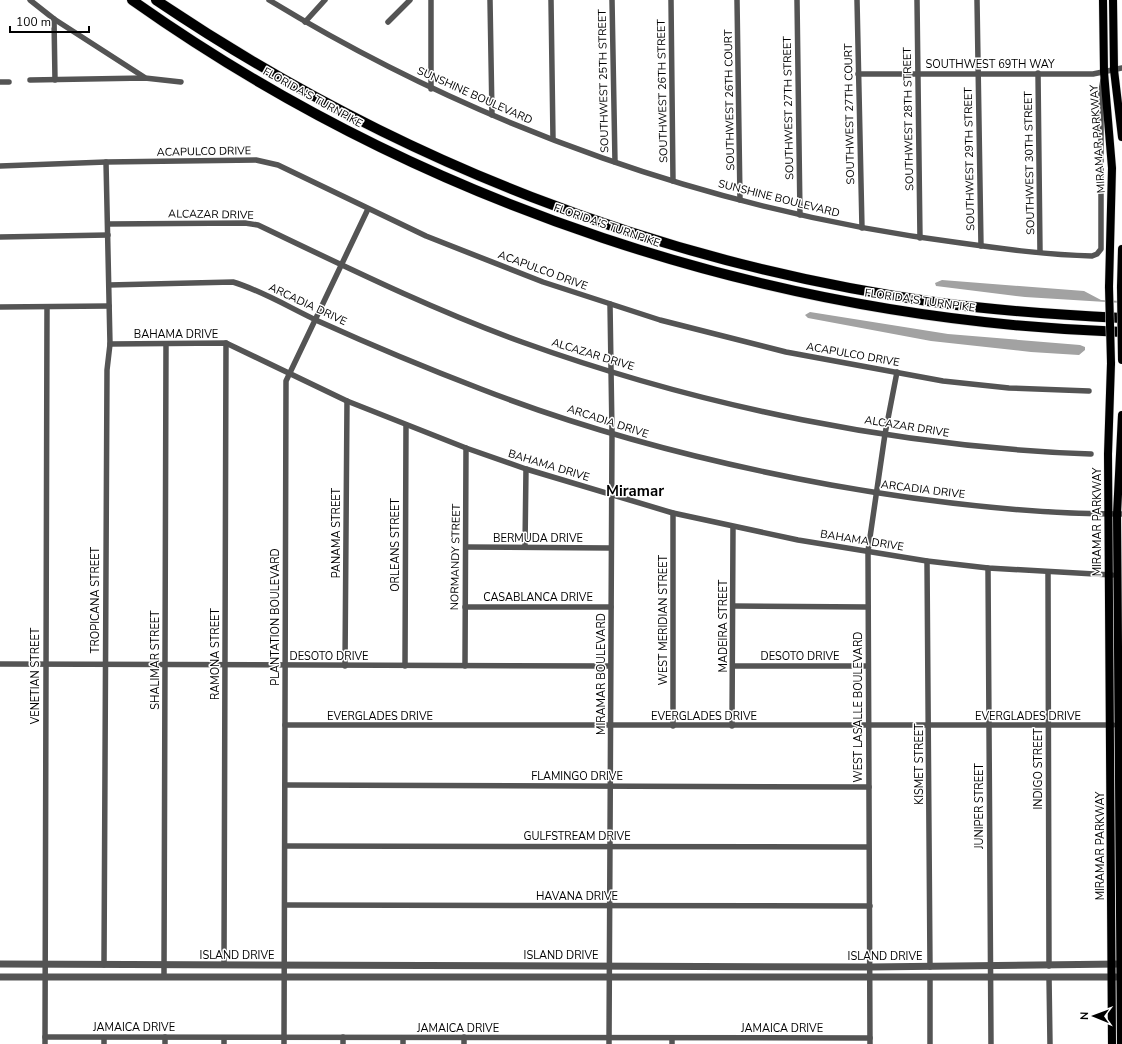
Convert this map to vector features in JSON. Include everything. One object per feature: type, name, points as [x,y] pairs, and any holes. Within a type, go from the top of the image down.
[{"type":"highway","name":"FLORIDA'S TURNPIKE","points":[[132,0],[190,40],[232,66],[300,105],[367,140],[467,186],[542,216],[610,240],[738,277],[864,304],[988,322],[1122,332]]},
{"type":"highway","name":"FLORIDA'S TURNPIKE","points":[[156,0],[272,73],[389,136],[497,184],[608,225],[741,264],[856,289],[981,308],[1058,315],[1122,318]]},
{"type":"main road","name":"MIRAMAR PARKWAY","points":[[1103,0],[1104,72],[1112,168],[1109,287],[1111,363],[1108,514],[1109,575],[1117,725],[1121,1044]]},
{"type":"main road","name":"MIRAMAR PARKWAY","points":[[1113,0],[1122,138]]},
{"type":"main road","points":[[1122,249],[1122,360]]},
{"type":"main road","name":"MIRAMAR PARKWAY","points":[[1112,1044],[1111,964],[1117,725],[1118,575],[1122,415]]},
{"type":"street","points":[[30,0],[54,19],[145,78]]},
{"type":"street","name":"SUNSHINE BOULEVARD","points":[[269,0],[305,22],[431,89],[553,139],[615,162],[673,181],[800,215],[862,228],[920,238],[1040,252],[1092,256],[1098,254],[1101,249],[1101,91],[1104,72]]},
{"type":"street","points":[[305,22],[325,0]]},
{"type":"street","points":[[388,22],[410,0]]},
{"type":"street","points":[[431,0],[431,89]]},
{"type":"street","points":[[490,0],[492,115]]},
{"type":"street","points":[[551,0],[553,139]]},
{"type":"street","name":"SOUTHWEST 25TH STREET","points":[[612,0],[615,162]]},
{"type":"street","name":"SOUTHWEST 26TH STREET","points":[[671,0],[673,181]]},
{"type":"street","name":"SOUTHWEST 26TH COURT","points":[[737,0],[740,200]]},
{"type":"street","name":"SOUTHWEST 27TH STREET","points":[[797,0],[800,215]]},
{"type":"street","name":"SOUTHWEST 27TH COURT","points":[[857,0],[862,228]]},
{"type":"street","name":"SOUTHWEST 28TH STREET","points":[[917,0],[920,238]]},
{"type":"street","name":"SOUTHWEST 29TH STREET","points":[[977,0],[981,246]]},
{"type":"street","points":[[54,19],[55,80]]},
{"type":"street","name":"SOUTHWEST 69TH WAY","points":[[858,74],[1104,72],[1118,69]]},
{"type":"street","name":"SOUTHWEST 30TH STREET","points":[[1038,73],[1040,252]]},
{"type":"street","points":[[30,80],[145,78],[181,82]]},
{"type":"street","points":[[0,82],[9,82]]},
{"type":"street","name":"ACAPULCO DRIVE","points":[[0,166],[106,162],[256,160],[278,166],[426,236],[543,282],[660,320],[786,352],[943,381],[1009,388],[1089,391]]},
{"type":"street","name":"TROPICANA STREET","points":[[104,965],[107,370],[110,344],[106,162]]},
{"type":"street","name":"PLANTATION BOULEVARD","points":[[284,1044],[286,381],[368,209]]},
{"type":"street","name":"ALCAZAR DRIVE","points":[[108,224],[245,223],[258,225],[435,307],[521,342],[610,371],[772,413],[885,434],[1031,452],[1091,454]]},
{"type":"street","points":[[0,237],[108,236]]},
{"type":"street","name":"ARCADIA DRIVE","points":[[109,285],[233,282],[247,286],[316,320],[419,366],[505,399],[670,451],[757,471],[876,493],[1010,509],[1072,514],[1120,514]]},
{"type":"street","name":"MIRAMAR BOULEVARD","points":[[609,1044],[612,433],[610,304]]},
{"type":"street","points":[[0,307],[46,308],[108,306]]},
{"type":"street","name":"VENETIAN STREET","points":[[45,1044],[46,308]]},
{"type":"street","name":"BAHAMA DRIVE","points":[[110,344],[226,343],[347,401],[466,448],[526,469],[674,513],[733,526],[868,551],[927,560],[988,568],[1118,575]]},
{"type":"street","name":"RAMONA STREET","points":[[224,966],[226,343]]},
{"type":"street","name":"SHALIMAR STREET","points":[[164,976],[166,344]]},
{"type":"street","name":"WEST LASALLE BOULEVARD","points":[[870,1041],[870,906],[868,847],[868,551],[885,434],[897,372]]},
{"type":"street","name":"PANAMA STREET","points":[[345,666],[347,401]]},
{"type":"street","name":"ORLEANS STREET","points":[[405,666],[406,425]]},
{"type":"street","name":"NORMANDY STREET","points":[[465,666],[466,448]]},
{"type":"street","points":[[525,547],[526,469]]},
{"type":"street","name":"WEST MERIDIAN STREET","points":[[673,726],[674,513]]},
{"type":"street","name":"MADEIRA STREET","points":[[732,726],[733,526]]},
{"type":"street","name":"BERMUDA DRIVE","points":[[466,547],[611,548]]},
{"type":"street","name":"KISMET STREET","points":[[927,560],[930,967]]},
{"type":"street","name":"JUNIPER STREET","points":[[988,568],[991,1044]]},
{"type":"street","name":"INDIGO STREET","points":[[1048,572],[1049,966]]},
{"type":"street","points":[[733,606],[868,607]]},
{"type":"street","name":"CASABLANCA DRIVE","points":[[465,607],[611,607]]},
{"type":"street","name":"DESOTO DRIVE","points":[[0,664],[105,664],[165,666],[610,666]]},
{"type":"street","name":"DESOTO DRIVE","points":[[733,666],[868,666]]},
{"type":"street","name":"EVERGLADES DRIVE","points":[[285,726],[1117,725]]},
{"type":"street","name":"FLAMINGO DRIVE","points":[[285,785],[869,787]]},
{"type":"street","name":"GULFSTREAM DRIVE","points":[[285,846],[868,847]]},
{"type":"street","name":"HAVANA DRIVE","points":[[285,906],[870,906]]},
{"type":"street","name":"ISLAND DRIVE","points":[[0,964],[224,966],[870,967],[1121,964]]},
{"type":"street","name":"ISLAND DRIVE","points":[[0,976],[609,978],[1121,977]]},
{"type":"street","points":[[1050,977],[1050,1044]]},
{"type":"street","points":[[930,978],[930,1044]]},
{"type":"street","name":"JAMAICA DRIVE","points":[[45,1037],[165,1037],[224,1041],[284,1037],[344,1037],[403,1041],[464,1037],[610,1037],[672,1041],[870,1041]]},
{"type":"street","points":[[165,1037],[165,1044]]},
{"type":"street","points":[[344,1037],[344,1044]]},
{"type":"street","points":[[464,1037],[464,1044]]},
{"type":"street","points":[[104,1038],[104,1044]]},
{"type":"shaded area","points":[[942,280],[1084,291],[1101,300],[1122,301],[1122,303],[1025,297],[936,286],[935,283]]},
{"type":"shaded area","points":[[810,312],[948,334],[1080,345],[1085,347],[1085,350],[1079,355],[1031,352],[931,341],[808,318],[805,315]]},
{"type":"district","name":"Miramar","points":[[635,491]]}]
